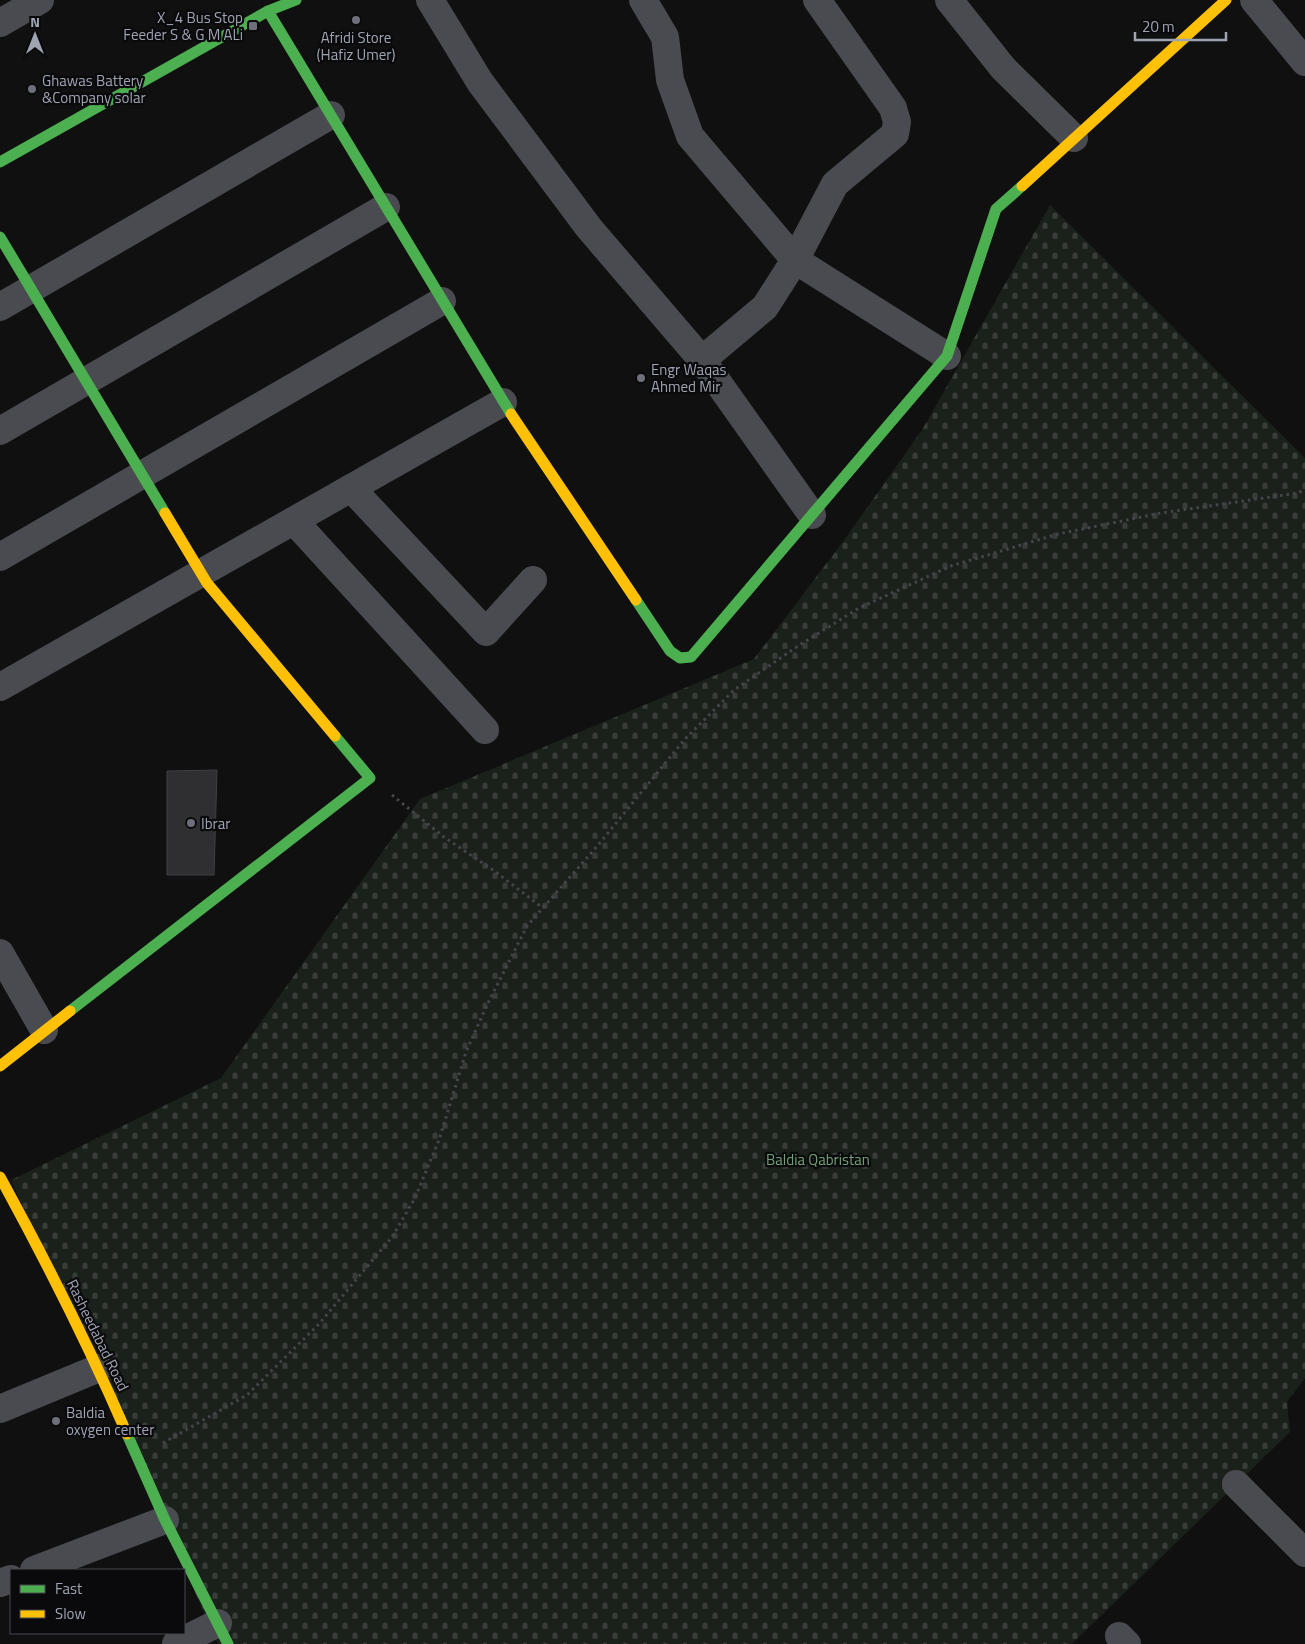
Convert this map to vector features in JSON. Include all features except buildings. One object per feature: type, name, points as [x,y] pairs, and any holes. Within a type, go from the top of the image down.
[{"type":"street","points":[[0,23],[40,0]]},
{"type":"street","points":[[0,162],[268,12],[296,0]]},
{"type":"street","points":[[430,0],[480,82],[589,228],[702,360],[812,514]]},
{"type":"street","points":[[644,0],[665,37],[670,80],[690,136],[795,260],[947,356]]},
{"type":"street","points":[[702,360],[765,307],[795,260],[835,184],[895,134],[897,122],[893,108],[817,0]]},
{"type":"street","points":[[949,0],[1003,68],[1074,138]]},
{"type":"street","points":[[268,12],[503,402],[670,651],[680,658],[691,657],[947,356],[996,209],[1226,0]]},
{"type":"street","points":[[1254,0],[1305,62]]},
{"type":"street","points":[[0,307],[331,116]]},
{"type":"street","points":[[0,431],[386,207]]},
{"type":"street","points":[[0,238],[207,583],[370,778],[0,1066]]},
{"type":"street","points":[[0,557],[442,301]]},
{"type":"street","points":[[0,687],[503,402]]},
{"type":"street","points":[[351,488],[486,632],[533,580]]},
{"type":"street","points":[[294,521],[485,730]]},
{"type":"street","points":[[0,953],[44,1030]]},
{"type":"street","name":"Rasheedabad Road","points":[[1,1181],[38,1248],[99,1368],[165,1520],[223,1634]]},
{"type":"street","points":[[0,1409],[99,1368]]},
{"type":"street","points":[[1236,1484],[1305,1553]]},
{"type":"street","points":[[37,1569],[165,1520]]},
{"type":"street","points":[[176,1644],[223,1634]]},
{"type":"path","points":[[138,1458],[246,1396],[318,1325],[392,1237],[415,1198],[439,1140],[466,1052],[486,1005],[527,926],[599,844],[685,739],[734,690],[798,646],[859,608],[951,566],[1058,534],[1161,512],[1298,493],[1305,489]]},
{"type":"path","points":[[370,778],[444,837],[493,870],[543,908]]},
{"type":"green space","name":"Baldia Qabristan","points":[[1050,205],[1305,458],[1305,1378],[1287,1402],[1290,1432],[1072,1644],[218,1644],[11,1180],[221,1078],[420,799],[754,659],[842,543],[922,430]]},
{"type":"traffic: fast","points":[[0,162],[268,11],[296,0]]},
{"type":"traffic: fast","points":[[268,11],[511,414]]},
{"type":"traffic: fast","points":[[636,600],[670,651],[680,658],[691,657],[947,356],[996,209],[1022,186]]},
{"type":"traffic: fast","points":[[0,237],[165,513]]},
{"type":"traffic: fast","points":[[70,1011],[370,778],[335,736]]},
{"type":"traffic: fast","points":[[127,1434],[165,1520],[228,1644]]},
{"type":"traffic: slow","points":[[1022,186],[1226,0]]},
{"type":"traffic: slow","points":[[511,414],[636,600]]},
{"type":"traffic: slow","points":[[165,513],[207,583],[335,736]]},
{"type":"traffic: slow","points":[[0,1066],[70,1011]]},
{"type":"traffic: slow","points":[[0,1177],[66,1304],[127,1434]]},
{"type":"place","name":"Afridi Store (Hafiz Umer)","points":[[356,20]]},
{"type":"place","name":"X_4 Bus Stop Feeder S & G M ALi","points":[[253,26]]},
{"type":"place","name":"Ghawas Battery &Company solar","points":[[32,89]]},
{"type":"place","name":"Engr Waqas Ahmed Mir","points":[[641,378]]},
{"type":"place","name":"Ibrar","points":[[191,823]]},
{"type":"place","name":"Baldia oxygen center","points":[[56,1421]]}]
